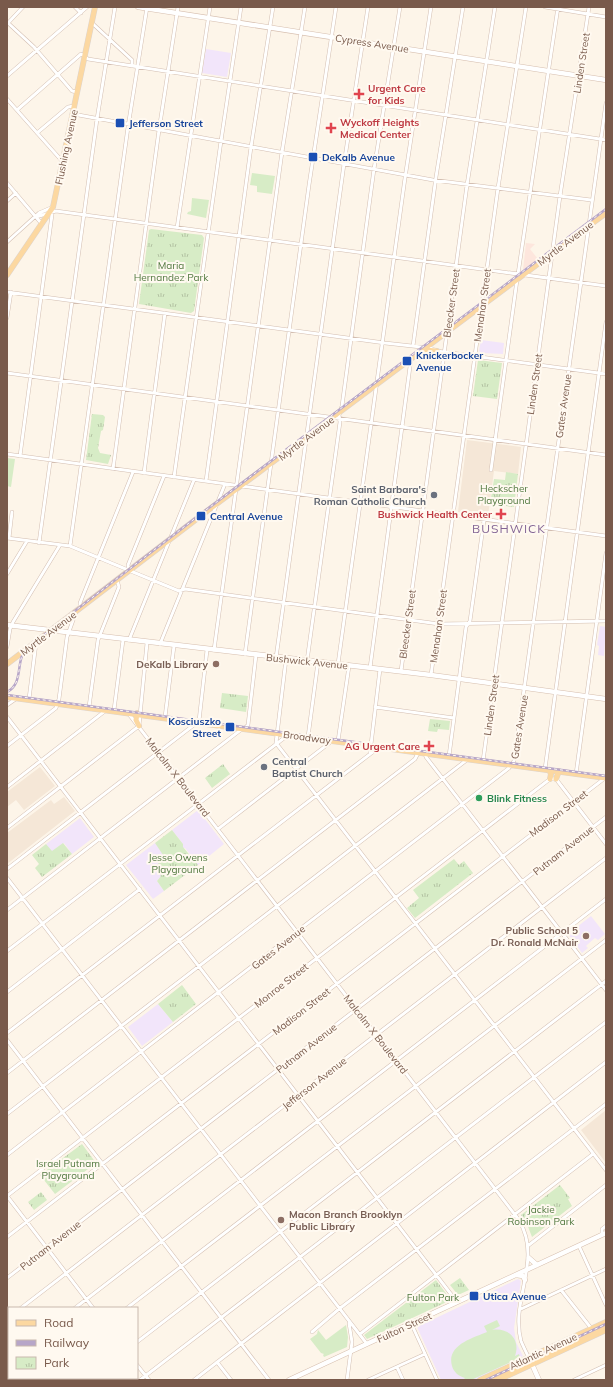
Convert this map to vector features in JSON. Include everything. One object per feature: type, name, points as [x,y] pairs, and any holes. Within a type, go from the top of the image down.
[{"type":"main road","name":"Flushing Avenue","points":[[8,271],[41,223],[52,210],[95,7]]},
{"type":"main road","name":"Cypress Avenue","points":[[138,7],[606,80]]},
{"type":"main road","name":"Myrtle Avenue","points":[[7,664],[238,487],[482,306],[519,276],[606,213]]},
{"type":"main road","points":[[425,348],[437,351]]},
{"type":"main road","name":"Bushwick Avenue","points":[[9,626],[276,658],[401,671],[606,699]]},
{"type":"main road","name":"Broadway","points":[[7,697],[199,721],[236,730],[244,728],[276,732],[605,778]]},
{"type":"main road","points":[[138,713],[136,720],[139,726]]},
{"type":"main road","points":[[547,770],[551,774],[550,779]]},
{"type":"main road","points":[[556,779],[559,771]]},
{"type":"main road","name":"Fulton Street","points":[[289,1380],[604,1234]]},
{"type":"main road","points":[[529,1258],[537,1265]]},
{"type":"main road","points":[[516,1275],[523,1276],[525,1280]]},
{"type":"main road","points":[[489,1380],[499,1378],[605,1323]]},
{"type":"main road","name":"Atlantic Avenue","points":[[530,1361],[594,1329]]},
{"type":"main road","name":"Atlantic Avenue","points":[[480,1380],[507,1368],[530,1361],[543,1359],[606,1330]]},
{"type":"main road","points":[[543,1359],[549,1352]]},
{"type":"main road","points":[[530,1361],[539,1380]]},
{"type":"main road","points":[[499,1378],[507,1368]]},
{"type":"street","points":[[23,7],[8,24],[37,50],[72,91],[77,92]]},
{"type":"street","points":[[75,7],[81,13]]},
{"type":"street","points":[[7,76],[87,7]]},
{"type":"street","points":[[40,543],[97,119],[115,7]]},
{"type":"street","points":[[113,469],[159,130],[178,7]]},
{"type":"street","points":[[177,228],[210,7]]},
{"type":"street","points":[[174,477],[241,7]]},
{"type":"street","points":[[206,482],[251,147],[273,7]]},
{"type":"street","points":[[214,650],[238,487],[247,406],[282,152],[305,7]]},
{"type":"street","points":[[245,654],[313,158],[336,7]]},
{"type":"street","points":[[276,658],[344,164],[368,7]]},
{"type":"street","points":[[307,661],[374,169],[400,7]]},
{"type":"street","points":[[338,664],[405,175],[431,7]]},
{"type":"street","points":[[413,346],[436,180],[463,7]]},
{"type":"street","name":"Bleecker Street","points":[[401,671],[467,185],[494,7]]},
{"type":"street","name":"Menahan Street","points":[[431,675],[498,188],[526,7]]},
{"type":"street","points":[[545,7],[606,16]]},
{"type":"street","name":"Linden Street","points":[[483,761],[560,196],[589,7]]},
{"type":"street","points":[[70,546],[128,124],[146,8]]},
{"type":"street","points":[[491,470],[519,276],[538,129],[558,8]]},
{"type":"street","points":[[92,23],[132,60],[132,66]]},
{"type":"street","points":[[17,110],[81,54],[88,59],[106,62],[606,140]]},
{"type":"street","points":[[7,99],[62,161]]},
{"type":"street","name":"Gates Avenue","points":[[7,1156],[463,805],[512,765],[514,761],[525,688],[591,200],[606,103]]},
{"type":"street","points":[[37,133],[68,107],[75,106]]},
{"type":"street","points":[[73,114],[405,175],[467,185],[591,200]]},
{"type":"street","points":[[7,183],[41,223]]},
{"type":"street","points":[[7,201],[16,193]]},
{"type":"street","points":[[36,217],[52,210]]},
{"type":"street","points":[[20,456],[42,297],[52,210]]},
{"type":"street","points":[[7,242],[39,213],[52,210],[487,270],[519,276],[549,278],[606,286]]},
{"type":"street","points":[[7,318],[9,292],[425,348]]},
{"type":"street","points":[[144,473],[165,313]]},
{"type":"street","points":[[547,770],[565,621],[606,322]]},
{"type":"street","points":[[437,351],[606,374]]},
{"type":"street","points":[[370,668],[411,358]]},
{"type":"street","points":[[7,373],[606,455]]},
{"type":"street","points":[[7,454],[238,487],[606,536]]},
{"type":"street","points":[[7,746],[56,708],[68,633],[133,472]]},
{"type":"street","points":[[130,570],[128,565],[164,476]]},
{"type":"street","points":[[129,640],[194,480]]},
{"type":"street","points":[[160,644],[225,484]]},
{"type":"street","points":[[12,512],[8,538],[60,546],[70,546],[178,591],[182,590],[222,595],[439,624],[606,621]]},
{"type":"street","points":[[449,756],[484,520]]},
{"type":"street","points":[[7,574],[26,541]]},
{"type":"street","points":[[7,647],[9,626],[60,546]]},
{"type":"street","points":[[576,774],[606,553]]},
{"type":"street","points":[[89,707],[99,637],[119,587],[117,580]]},
{"type":"street","points":[[114,710],[123,640]]},
{"type":"street","points":[[29,699],[36,642]]},
{"type":"street","points":[[138,713],[147,642]]},
{"type":"street","points":[[166,717],[174,646]]},
{"type":"street","points":[[7,869],[199,721],[207,650]]},
{"type":"street","points":[[244,728],[248,725],[256,655]]},
{"type":"street","points":[[286,659],[276,732],[276,743],[606,1170]]},
{"type":"street","points":[[308,737],[318,662]]},
{"type":"street","points":[[218,829],[336,741],[349,666]]},
{"type":"street","points":[[370,753],[380,669]]},
{"type":"street","points":[[7,705],[17,698]]},
{"type":"street","points":[[375,707],[454,718]]},
{"type":"street","points":[[7,787],[107,710]]},
{"type":"street","name":"Malcolm X Boulevard","points":[[127,712],[515,1214],[522,1225],[529,1245],[527,1269]]},
{"type":"street","points":[[7,717],[457,1302]]},
{"type":"street","points":[[7,828],[139,726]]},
{"type":"street","points":[[7,910],[178,778],[236,730]]},
{"type":"street","points":[[7,951],[289,734]]},
{"type":"street","points":[[326,739],[326,747]]},
{"type":"street","points":[[7,1033],[379,746]]},
{"type":"street","points":[[7,1074],[415,759],[418,752]]},
{"type":"street","points":[[425,753],[426,757],[606,990]]},
{"type":"street","points":[[459,758],[463,763]]},
{"type":"street","points":[[7,1114],[468,759]]},
{"type":"street","name":"Madison Street","points":[[596,784],[597,777]]},
{"type":"street","name":"Madison Street","points":[[7,1237],[573,801],[605,778]]},
{"type":"street","points":[[550,779],[556,779],[606,844]]},
{"type":"street","name":"Monroe Street","points":[[7,1196],[550,779]]},
{"type":"street","name":"Putnam Avenue","points":[[7,1278],[606,817]]},
{"type":"street","name":"Jefferson Avenue","points":[[22,1307],[606,858]]},
{"type":"street","points":[[7,878],[319,1284],[367,1344]]},
{"type":"street","points":[[7,992],[140,889]]},
{"type":"street","points":[[76,1307],[606,899]]},
{"type":"street","points":[[128,1307],[606,940]]},
{"type":"street","points":[[138,1341],[606,981]]},
{"type":"street","points":[[140,1380],[606,1022]]},
{"type":"street","points":[[7,1040],[269,1380]]},
{"type":"street","points":[[194,1380],[606,1062]]},
{"type":"street","points":[[312,1332],[339,1309],[606,1104]]},
{"type":"street","points":[[360,1334],[593,1154]]},
{"type":"street","points":[[529,1245],[606,1185]]},
{"type":"street","points":[[7,1196],[92,1307]]},
{"type":"street","points":[[604,1234],[602,1229],[606,1226]]},
{"type":"street","points":[[579,1246],[606,1305]]},
{"type":"street","points":[[527,1269],[521,1309],[520,1336],[530,1361]]},
{"type":"street","points":[[521,1309],[606,1269]]},
{"type":"street","points":[[561,1290],[594,1329]]},
{"type":"street","points":[[346,1380],[352,1336],[348,1321]]},
{"type":"street","points":[[411,1323],[437,1380]]},
{"type":"street","points":[[369,1380],[425,1354]]},
{"type":"street","points":[[217,1362],[231,1380]]},
{"type":"street","points":[[574,1380],[606,1365]]},
{"type":"street","points":[[138,1366],[148,1380]]},
{"type":"street","points":[[397,1367],[403,1380]]},
{"type":"shaded area","points":[[206,49],[231,53],[227,77],[202,73]]},
{"type":"shaded area","points":[[526,243],[535,244],[530,249],[538,259],[523,270]]},
{"type":"shaded area","points":[[481,340],[504,343],[503,354],[482,353],[479,351]]},
{"type":"shaded area","points":[[467,440],[521,447],[518,474],[494,471],[488,516],[458,512]]},
{"type":"shaded area","points":[[600,626],[606,627],[604,656],[598,655],[599,646],[597,645]]},
{"type":"shaded area","points":[[40,767],[55,786],[24,810],[16,800],[7,807],[7,792]]},
{"type":"shaded area","points":[[64,797],[75,811],[7,864],[7,833],[51,800],[54,804]]},
{"type":"shaded area","points":[[198,810],[224,844],[198,865],[185,848],[183,848],[183,844],[172,830]]},
{"type":"shaded area","points":[[80,818],[94,837],[72,854],[64,843],[52,852],[46,844]]},
{"type":"shaded area","points":[[155,843],[166,858],[161,876],[157,881],[164,891],[153,899],[126,865]]},
{"type":"shaded area","name":"Public School 5 Dr. Ronald McNair","points":[[591,916],[605,934],[598,940],[595,938],[586,946],[588,948],[582,953],[568,934]]},
{"type":"shaded area","points":[[158,1004],[173,1022],[142,1046],[128,1027]]},
{"type":"shaded area","points":[[606,1110],[606,1163],[581,1130]]},
{"type":"shaded area","points":[[518,1279],[521,1281],[514,1328],[516,1342],[523,1356],[474,1380],[441,1380],[417,1327]]},
{"type":"green space","points":[[252,173],[275,176],[272,194],[257,192],[257,186],[250,185]]},
{"type":"green space","points":[[192,198],[209,200],[206,218],[187,214],[191,211]]},
{"type":"green space","name":"Maria Hernandez Park","points":[[149,230],[202,235],[204,238],[194,311],[191,313],[139,304]]},
{"type":"green space","points":[[478,360],[502,363],[497,399],[473,396]]},
{"type":"green space","points":[[92,414],[103,415],[105,417],[98,448],[100,453],[111,455],[108,464],[86,460]]},
{"type":"green space","points":[[7,458],[15,459],[11,487],[7,486]]},
{"type":"green space","name":"Heckscher Playground","points":[[506,472],[518,474],[514,507],[490,504],[494,479],[505,480]]},
{"type":"green space","points":[[222,693],[248,696],[246,712],[220,708]]},
{"type":"green space","points":[[430,719],[450,721],[449,730],[438,729],[437,732],[428,731]]},
{"type":"green space","points":[[223,764],[230,774],[212,788],[205,778]]},
{"type":"green space","name":"Jesse Owens Playground","points":[[172,830],[183,844],[183,847],[198,865],[164,891],[157,881],[161,876],[154,867],[165,858],[155,843]]},
{"type":"green space","points":[[63,843],[72,854],[42,877],[35,868],[39,864],[32,855],[46,844],[52,851]]},
{"type":"green space","points":[[454,859],[459,865],[464,861],[473,873],[415,918],[407,908],[419,898],[413,890]]},
{"type":"green space","points":[[182,985],[196,1004],[173,1022],[158,1004]]},
{"type":"green space","name":"Israel Putnam Playground","points":[[82,1144],[96,1163],[55,1194],[40,1175]]},
{"type":"green space","name":"Jackie Robinson Park","points":[[560,1185],[570,1198],[568,1199],[572,1206],[532,1237],[527,1224],[521,1215]]},
{"type":"green space","points":[[41,1192],[47,1200],[34,1210],[28,1202]]},
{"type":"green space","points":[[460,1278],[469,1290],[458,1295],[450,1285]]},
{"type":"green space","name":"Fulton Park","points":[[436,1280],[451,1300],[367,1339],[364,1335]]},
{"type":"green space","points":[[497,1320],[500,1326],[492,1330],[503,1330],[512,1336],[516,1344],[515,1356],[519,1354],[520,1358],[471,1380],[463,1380],[465,1378],[457,1374],[452,1366],[451,1359],[453,1353],[462,1343],[487,1332],[484,1326]]},
{"type":"green space","points":[[346,1325],[348,1337],[347,1347],[324,1357],[324,1354],[321,1353],[310,1339],[317,1334],[318,1330],[326,1340]]},
{"type":"railway","points":[[7,692],[16,683],[21,658],[28,647],[206,510],[606,209]]},
{"type":"railway","points":[[7,695],[606,776]]},
{"type":"railway","points":[[486,1380],[606,1324]]},
{"type":"place","name":"Urgent Care for Kids","points":[[359,94]]},
{"type":"place","name":"Jefferson Street","points":[[120,123]]},
{"type":"place","name":"Wyckoff Heights Medical Center","points":[[331,128]]},
{"type":"place","name":"DeKalb Avenue","points":[[313,157]]},
{"type":"place","name":"Knickerbocker Avenue","points":[[407,361]]},
{"type":"place","name":"Saint Barbara's Roman Catholic Church","points":[[434,495]]},
{"type":"place","name":"Bushwick Health Center","points":[[501,514]]},
{"type":"place","name":"Central Avenue","points":[[201,516]]},
{"type":"place","name":"DeKalb Library","points":[[216,664]]},
{"type":"place","name":"Kosciuszko Street","points":[[230,727]]},
{"type":"place","name":"AG Urgent Care","points":[[429,746]]},
{"type":"place","name":"Central Baptist Church","points":[[264,767]]},
{"type":"place","name":"Blink Fitness","points":[[479,798]]},
{"type":"place","name":"Public School 5 Dr. Ronald McNair","points":[[586,936]]},
{"type":"place","name":"Macon Branch Brooklyn Public Library","points":[[281,1220]]},
{"type":"place","name":"Utica Avenue","points":[[474,1296]]},
{"type":"district","name":"BUSHWICK","points":[[509,529]]}]
